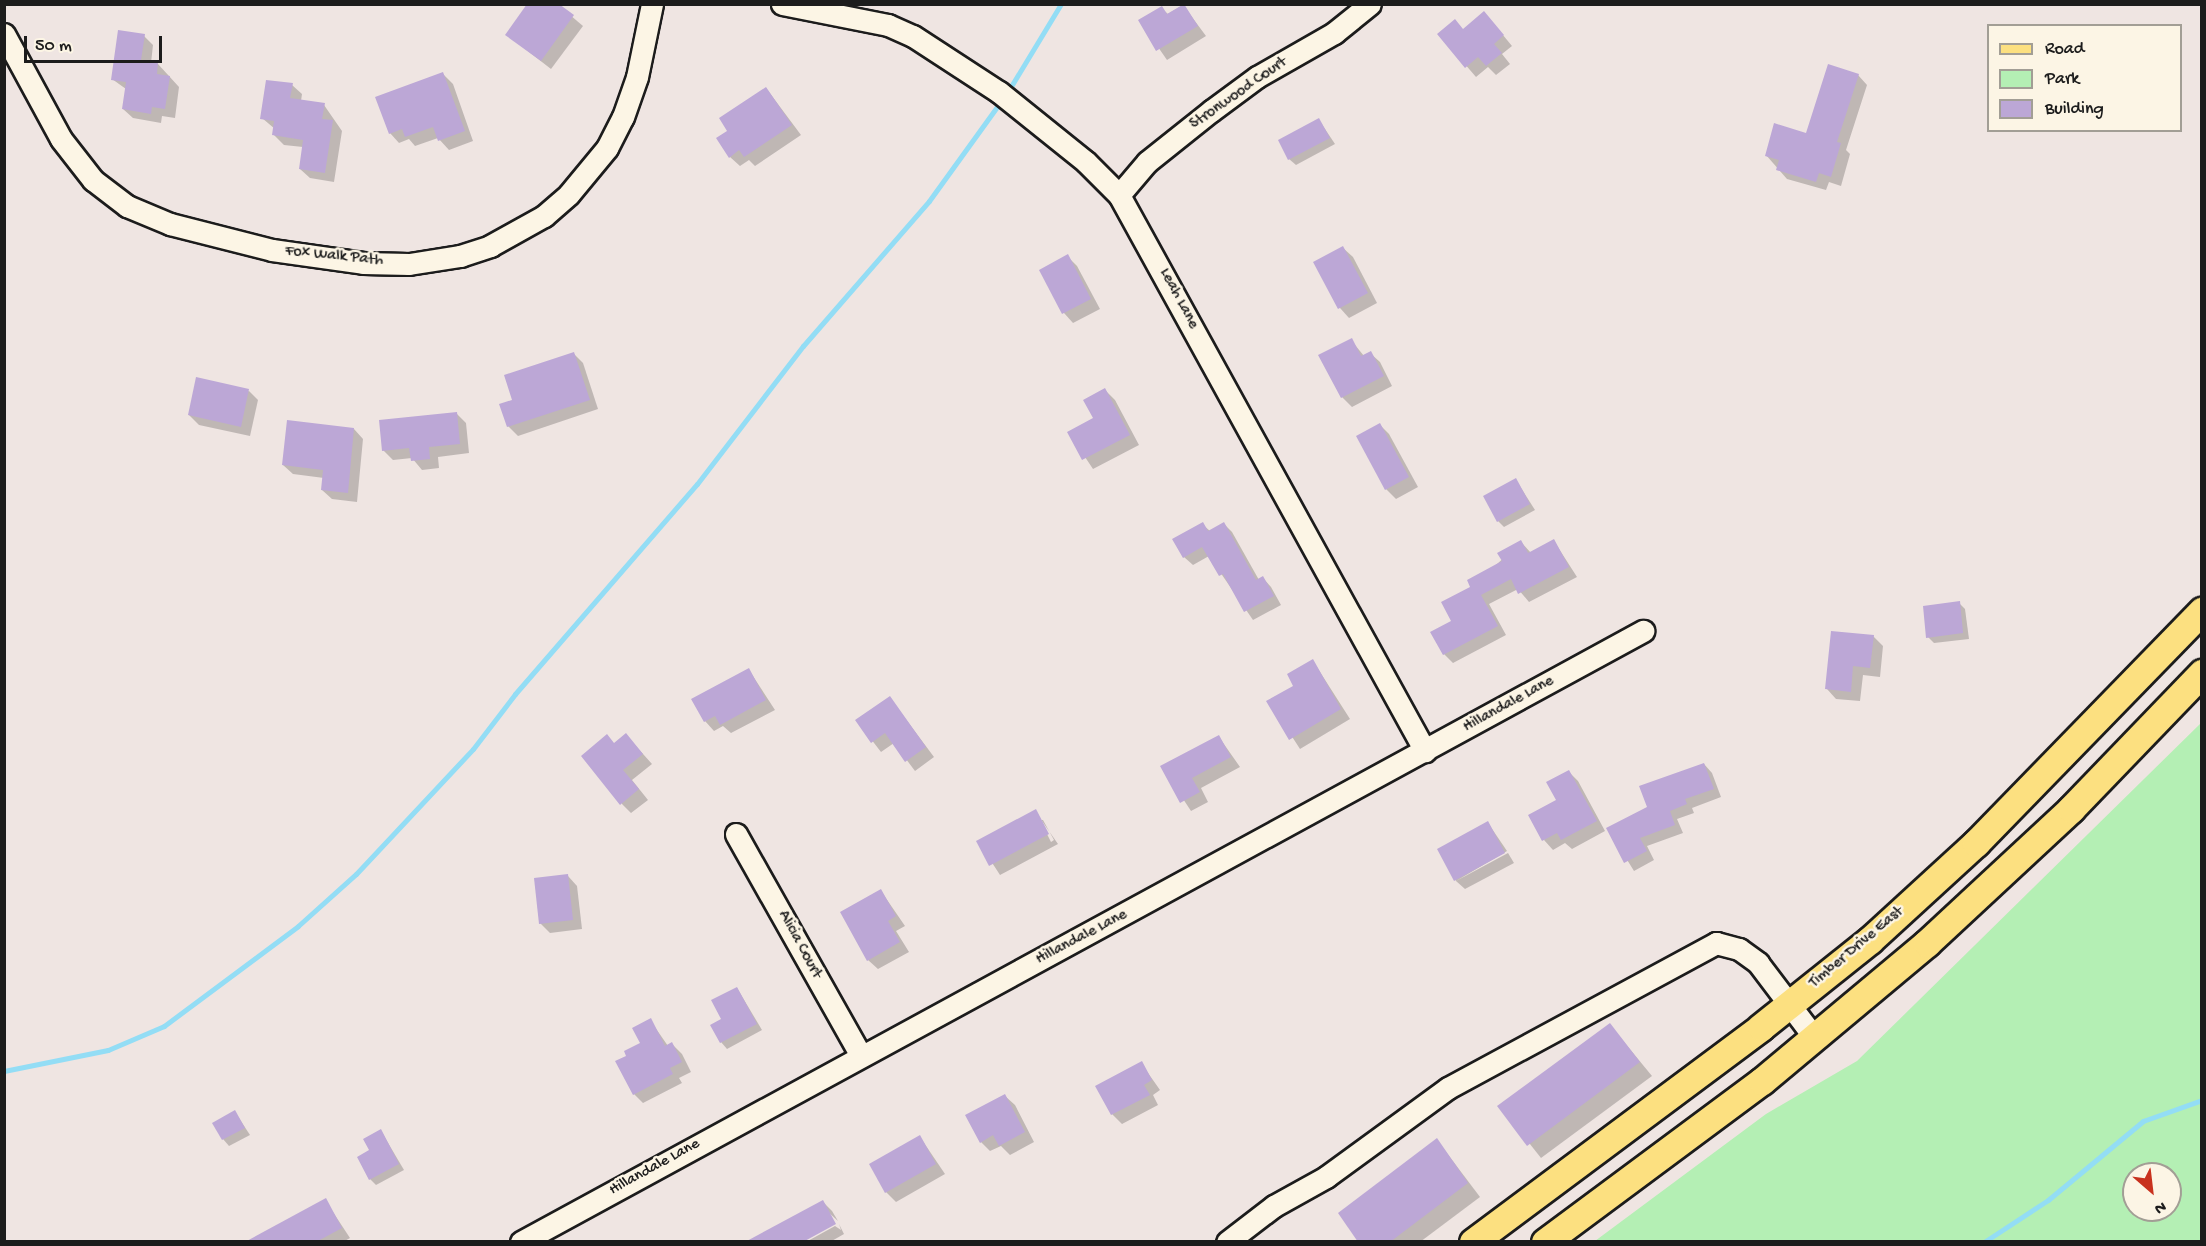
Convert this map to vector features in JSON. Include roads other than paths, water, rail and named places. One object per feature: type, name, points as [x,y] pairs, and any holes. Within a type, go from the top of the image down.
[{"type":"main road","name":"Timber Drive East","points":[[1473,1242],[1788,1005],[1870,940],[1976,843],[2202,611]]},
{"type":"main road","points":[[1545,1242],[1762,1081],[1927,943],[2072,809],[2202,673]]},
{"type":"street","name":"Fox Walk Path","points":[[4,34],[65,146],[93,180],[127,206],[170,224],[272,250],[363,263],[409,264],[460,256],[490,246],[544,216],[569,194],[607,148],[623,117],[637,77],[652,4]]},
{"type":"street","name":"Leah Lane","points":[[782,4],[888,24],[913,36],[999,92],[1086,162],[1119,195],[1425,751]]},
{"type":"street","name":"Stronwood Court","points":[[1119,195],[1147,162],[1211,111],[1257,77],[1334,33],[1370,4]]},
{"type":"street","name":"Hillandale Lane","points":[[521,1242],[1642,631]]},
{"type":"street","name":"Alicia Court","points":[[736,834],[861,1056]]},
{"type":"street","points":[[1227,1242],[1274,1206],[1326,1178],[1448,1088],[1716,943],[1739,949],[1758,963],[1814,1037]]},
{"type":"waterway","points":[[1007,93],[1061,4]]},
{"type":"waterway","points":[[4,1071],[108,1050],[164,1026],[298,926],[356,874],[473,749],[515,694],[697,484],[803,346],[929,201],[1001,101]]},
{"type":"waterway","points":[[1984,1242],[2048,1200],[2143,1121],[2202,1100]]}]
